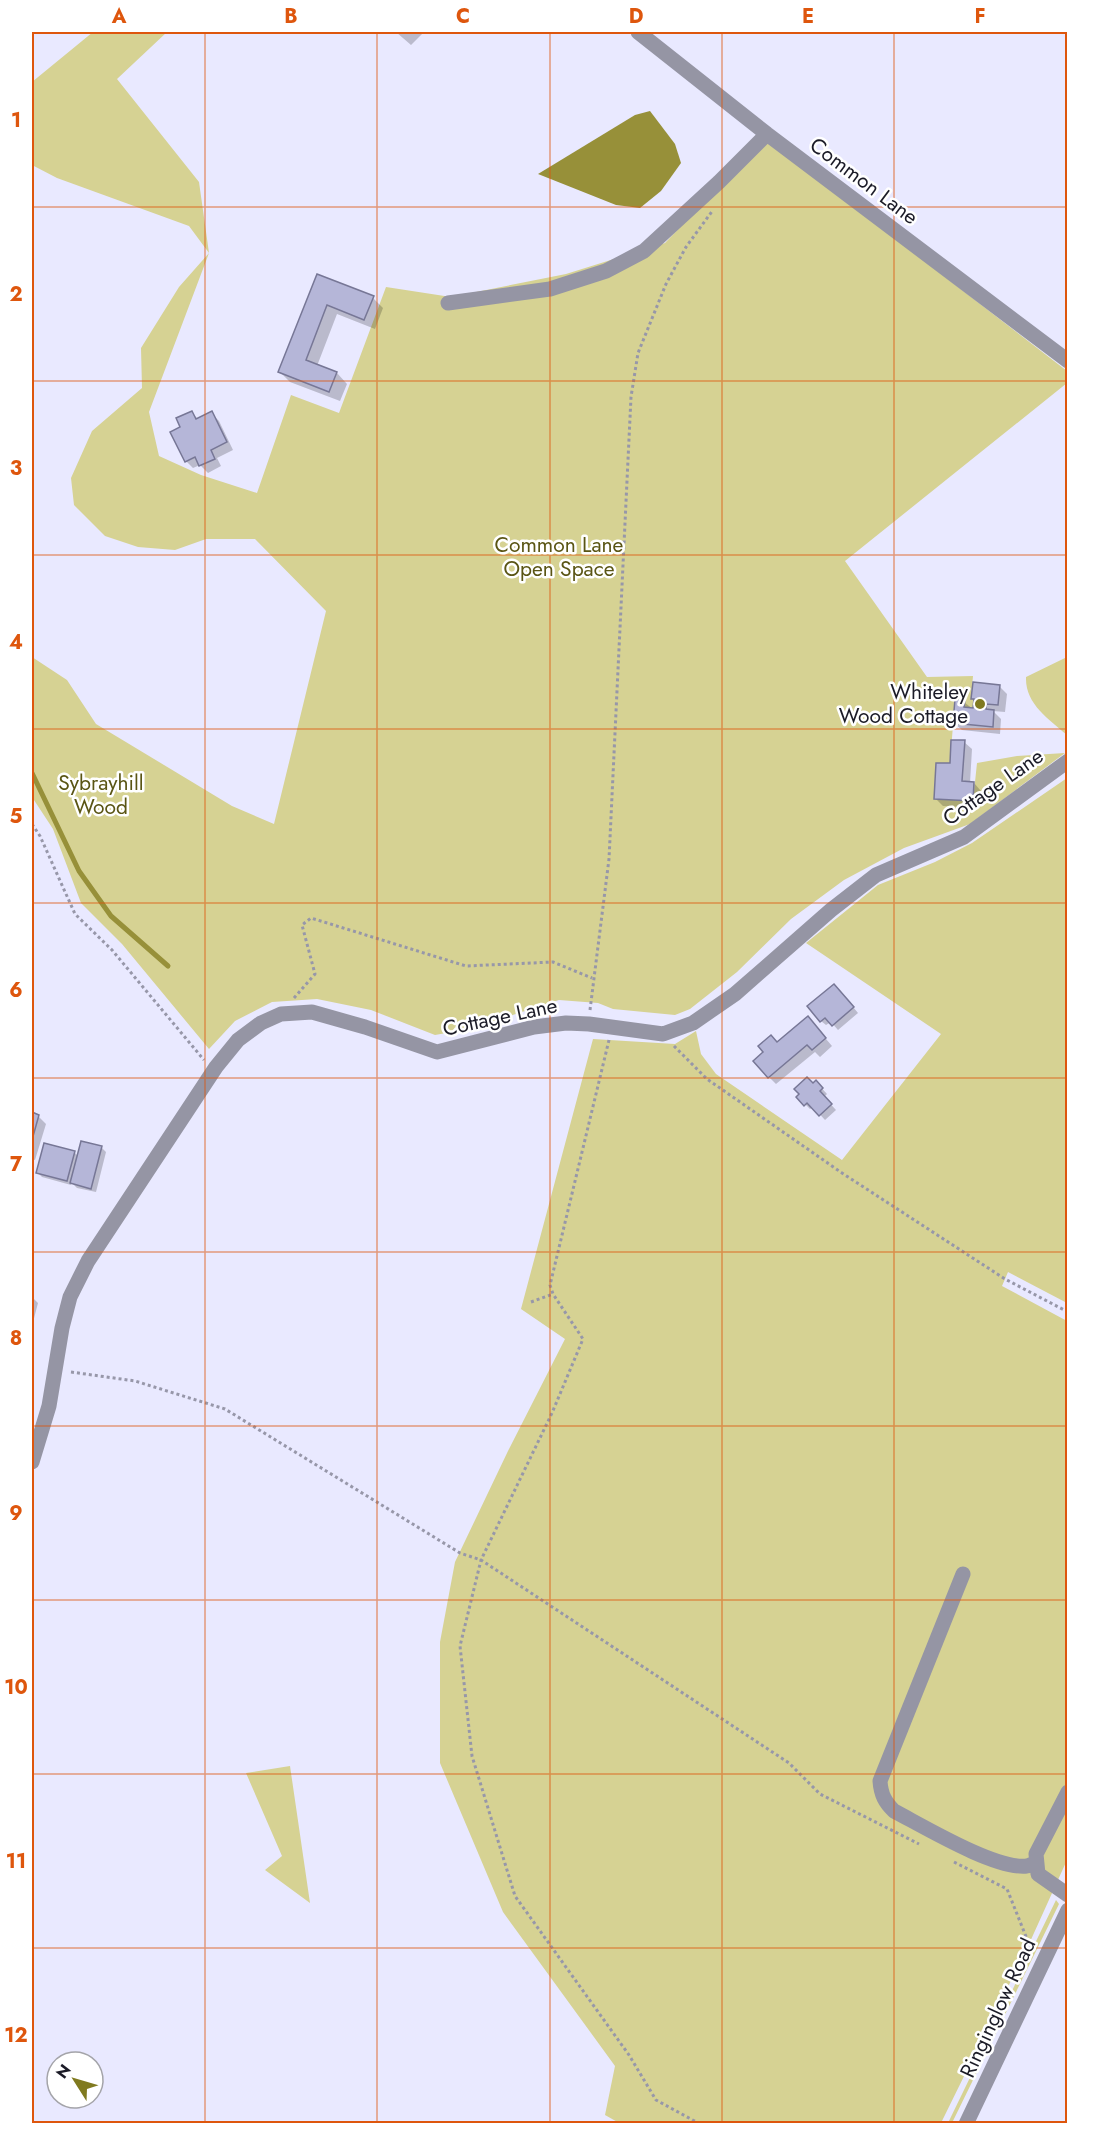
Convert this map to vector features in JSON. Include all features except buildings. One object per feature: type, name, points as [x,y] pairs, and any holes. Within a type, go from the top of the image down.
[{"type":"street","name":"Common Lane","points":[[638,32],[766,134],[1068,361]]},
{"type":"street","points":[[448,303],[550,289],[606,271],[644,251],[719,182],[766,134]]},
{"type":"street","name":"Cottage Lane","points":[[32,1462],[42,1433],[70,1297],[88,1261],[216,1067],[238,1040],[261,1023],[281,1014],[312,1012],[365,1027],[436,1052],[534,1027],[566,1023],[663,1034],[693,1023],[735,994],[831,910],[876,875],[964,837],[1068,761]]},
{"type":"street","points":[[963,1575],[880,1781],[880,1792],[886,1804],[894,1811],[988,1858],[1028,1866],[1036,1862]]},
{"type":"street","points":[[1068,1792],[1036,1854],[1038,1874],[1068,1895]]},
{"type":"street","name":"Ringinglow Road","points":[[966,2124],[1068,1910]]},
{"type":"path","points":[[589,1024],[592,978],[609,859],[631,398],[638,353],[666,284],[686,247],[713,210]]},
{"type":"path","points":[[32,824],[40,836],[75,914],[112,950],[203,1059],[216,1067]]},
{"type":"path","points":[[281,1014],[315,974],[302,926],[311,918],[466,966],[553,962],[592,978]]},
{"type":"path","points":[[611,1027],[550,1285],[553,1294],[583,1340],[552,1413],[481,1560],[460,1646],[472,1756],[515,1896],[629,2055],[656,2100],[700,2124]]},
{"type":"path","points":[[663,1034],[707,1079],[842,1173],[1005,1280],[1068,1312]]},
{"type":"path","points":[[531,1302],[553,1294]]},
{"type":"path","points":[[55,1372],[64,1371],[135,1381],[225,1409],[460,1553],[481,1560],[789,1763],[819,1794],[924,1846]]},
{"type":"path","points":[[945,1857],[1007,1889],[1029,1944],[1046,1954]]},
{"type":"green space","points":[[93,32],[167,32],[117,79],[199,182],[209,253],[189,226],[57,178],[32,165],[32,82]]},
{"type":"green space","name":"Common Lane Open Space","points":[[765,138],[1067,371],[1067,383],[845,561],[927,677],[973,676],[971,698],[974,699],[973,708],[964,707],[964,700],[955,700],[950,763],[936,763],[934,799],[973,801],[977,763],[1017,756],[1065,753],[970,824],[904,848],[844,880],[791,919],[737,972],[690,1009],[675,1015],[613,1009],[598,1003],[559,1000],[469,1029],[435,1035],[371,1010],[317,999],[272,1002],[235,1021],[209,1049],[122,944],[81,903],[53,829],[32,797],[32,657],[67,680],[96,724],[232,806],[274,824],[326,611],[255,539],[206,539],[175,550],[138,547],[105,536],[74,505],[71,478],[92,431],[142,388],[141,348],[179,287],[209,253],[149,412],[159,456],[201,475],[257,493],[291,395],[339,413],[386,287],[451,297],[566,274],[665,243]]},
{"type":"green space","points":[[1067,657],[1067,735],[1034,703],[1029,695],[1026,677]]},
{"type":"green space","points":[[1067,778],[1067,1303],[1008,1272],[1002,1286],[1067,1321],[1067,1860],[1029,1944],[941,2123],[621,2124],[605,2115],[615,2066],[503,1912],[440,1763],[440,1642],[455,1562],[565,1339],[521,1309],[593,1039],[675,1044],[696,1031],[701,1054],[716,1074],[842,1160],[941,1034],[806,943],[878,885],[935,862],[972,843]]},
{"type":"green space","points":[[290,1766],[310,1903],[265,1870],[282,1856],[246,1773]]},
{"type":"green space","points":[[1056,1900],[1059,1904],[952,2123],[948,2123]]},
{"type":"shaded area","points":[[650,111],[675,144],[681,163],[661,191],[640,208],[616,205],[538,174],[635,115]]},
{"type":"waterway","points":[[32,773],[79,871],[111,916],[168,966]]},
{"type":"place","name":"Whiteley Wood Cottage","points":[[980,704]]},
{"type":"park label","name":"Sybrayhill Wood","points":[[101,795]]}]
